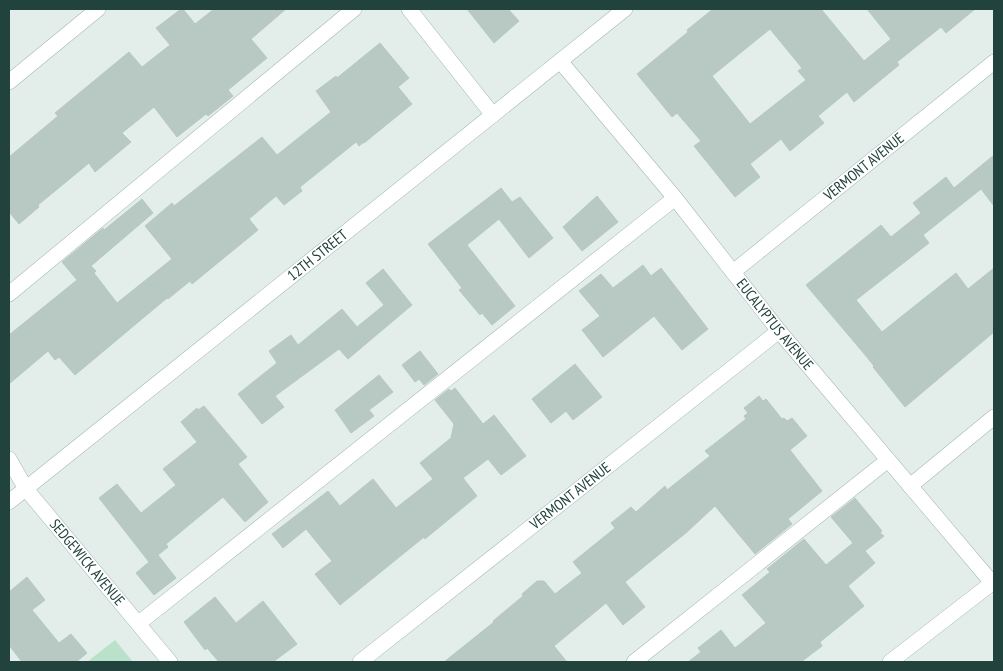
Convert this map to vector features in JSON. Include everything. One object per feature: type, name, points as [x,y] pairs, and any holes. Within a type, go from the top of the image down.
[{"type":"street","points":[[9,82],[98,9]]},
{"type":"street","points":[[9,294],[354,9]]},
{"type":"street","points":[[408,9],[493,115]]},
{"type":"street","name":"12TH STREET","points":[[9,502],[625,9]]},
{"type":"street","name":"EUCALYPTUS AVENUE","points":[[560,61],[675,198],[779,330],[993,584]]},
{"type":"street","name":"VERMONT AVENUE","points":[[733,272],[994,62]]},
{"type":"street","points":[[139,623],[675,198]]},
{"type":"street","name":"VERMONT AVENUE","points":[[360,662],[779,330]]},
{"type":"street","points":[[910,486],[994,418]]},
{"type":"street","name":"SEDGEWICK AVENUE","points":[[9,459],[26,489],[170,662]]},
{"type":"street","points":[[634,662],[888,460]]},
{"type":"street","points":[[890,662],[993,584]]},
{"type":"green space","points":[[115,640],[133,662],[87,662]]},
{"type":"building","points":[[181,9],[195,24],[214,9],[286,9],[251,39],[267,58],[228,90],[233,96],[177,137],[154,107],[122,133],[131,142],[95,172],[89,163],[38,205],[39,207],[19,224],[9,212],[9,157],[58,116],[55,113],[129,52],[142,67],[170,45],[156,28]]},
{"type":"building","points":[[467,9],[508,9],[519,21],[494,43]]},
{"type":"building","points":[[713,9],[821,9],[864,61],[891,39],[867,9],[975,9],[946,33],[941,27],[897,62],[899,65],[854,102],[847,92],[818,116],[824,123],[790,151],[781,139],[750,164],[760,177],[735,197],[694,146],[701,141],[677,113],[672,117],[637,74],[688,32],[687,30]],"holes":[[[770,29],[802,68],[798,71],[806,80],[750,124],[712,76]]]},
{"type":"building","points":[[380,43],[409,78],[398,87],[412,104],[364,143],[359,146],[356,142],[300,187],[302,191],[284,205],[276,196],[249,219],[258,230],[192,284],[190,281],[167,298],[75,375],[59,357],[55,360],[48,351],[9,384],[9,335],[77,280],[62,262],[142,199],[153,213],[91,266],[96,271],[94,273],[117,303],[172,259],[145,226],[172,203],[174,206],[262,137],[277,155],[331,112],[316,91],[336,76],[337,78]]},
{"type":"building","points":[[994,155],[994,206],[981,189],[923,235],[929,243],[856,300],[882,332],[956,273],[968,289],[994,268],[994,332],[905,407],[866,356],[806,285],[881,225],[891,237],[921,213],[913,203],[946,177],[954,188]]},
{"type":"building","points":[[501,188],[512,202],[520,197],[553,238],[529,258],[499,219],[467,245],[515,306],[492,325],[482,313],[480,315],[459,290],[462,288],[428,244]]},
{"type":"building","points":[[597,196],[618,222],[582,251],[563,227]]},
{"type":"building","points":[[643,265],[651,276],[661,268],[708,329],[682,350],[654,316],[603,357],[582,330],[600,316],[579,291],[601,274],[613,288]]},
{"type":"building","points":[[383,269],[412,305],[348,359],[339,349],[275,396],[284,407],[262,424],[238,394],[277,363],[269,351],[291,335],[298,345],[342,309],[357,327],[384,305],[366,283]]},
{"type":"building","points":[[420,351],[438,374],[424,385],[419,379],[415,382],[402,365]]},
{"type":"building","points":[[575,364],[602,397],[573,420],[566,411],[551,423],[532,399]]},
{"type":"building","points":[[379,375],[393,392],[369,410],[374,416],[351,433],[335,410]]},
{"type":"building","points":[[455,388],[483,424],[494,415],[526,456],[501,475],[488,459],[463,478],[477,496],[340,605],[315,574],[332,561],[306,529],[283,548],[272,534],[328,491],[340,506],[373,479],[396,508],[433,479],[420,463],[451,438],[454,424],[435,400],[449,389],[451,391]]},
{"type":"building","points":[[759,396],[763,401],[766,399],[782,419],[784,418],[787,421],[792,418],[807,436],[790,450],[822,491],[788,519],[792,524],[755,554],[715,506],[687,532],[625,582],[645,607],[623,625],[606,603],[554,646],[567,662],[444,662],[494,622],[537,581],[544,581],[555,594],[582,573],[573,562],[615,528],[611,523],[631,507],[636,512],[665,486],[667,490],[710,456],[705,451],[746,419],[744,416],[748,413],[744,408]]},
{"type":"building","points":[[204,406],[247,457],[238,464],[268,502],[245,522],[223,497],[166,544],[168,547],[158,555],[176,578],[154,595],[136,573],[149,562],[99,498],[117,484],[141,513],[176,485],[163,469],[197,442],[181,422],[197,408],[198,410]]},
{"type":"building","points":[[855,498],[884,536],[865,551],[875,563],[848,586],[864,606],[820,642],[822,646],[801,662],[688,662],[701,652],[698,648],[721,630],[735,648],[766,623],[742,595],[770,572],[767,569],[804,539],[826,565],[853,543],[831,517]]},
{"type":"building","points":[[27,577],[45,600],[32,610],[59,643],[71,634],[87,653],[76,662],[22,662],[9,645],[9,592]]},
{"type":"building","points":[[215,597],[236,623],[263,601],[297,644],[273,662],[219,662],[207,648],[205,650],[184,622]]}]
